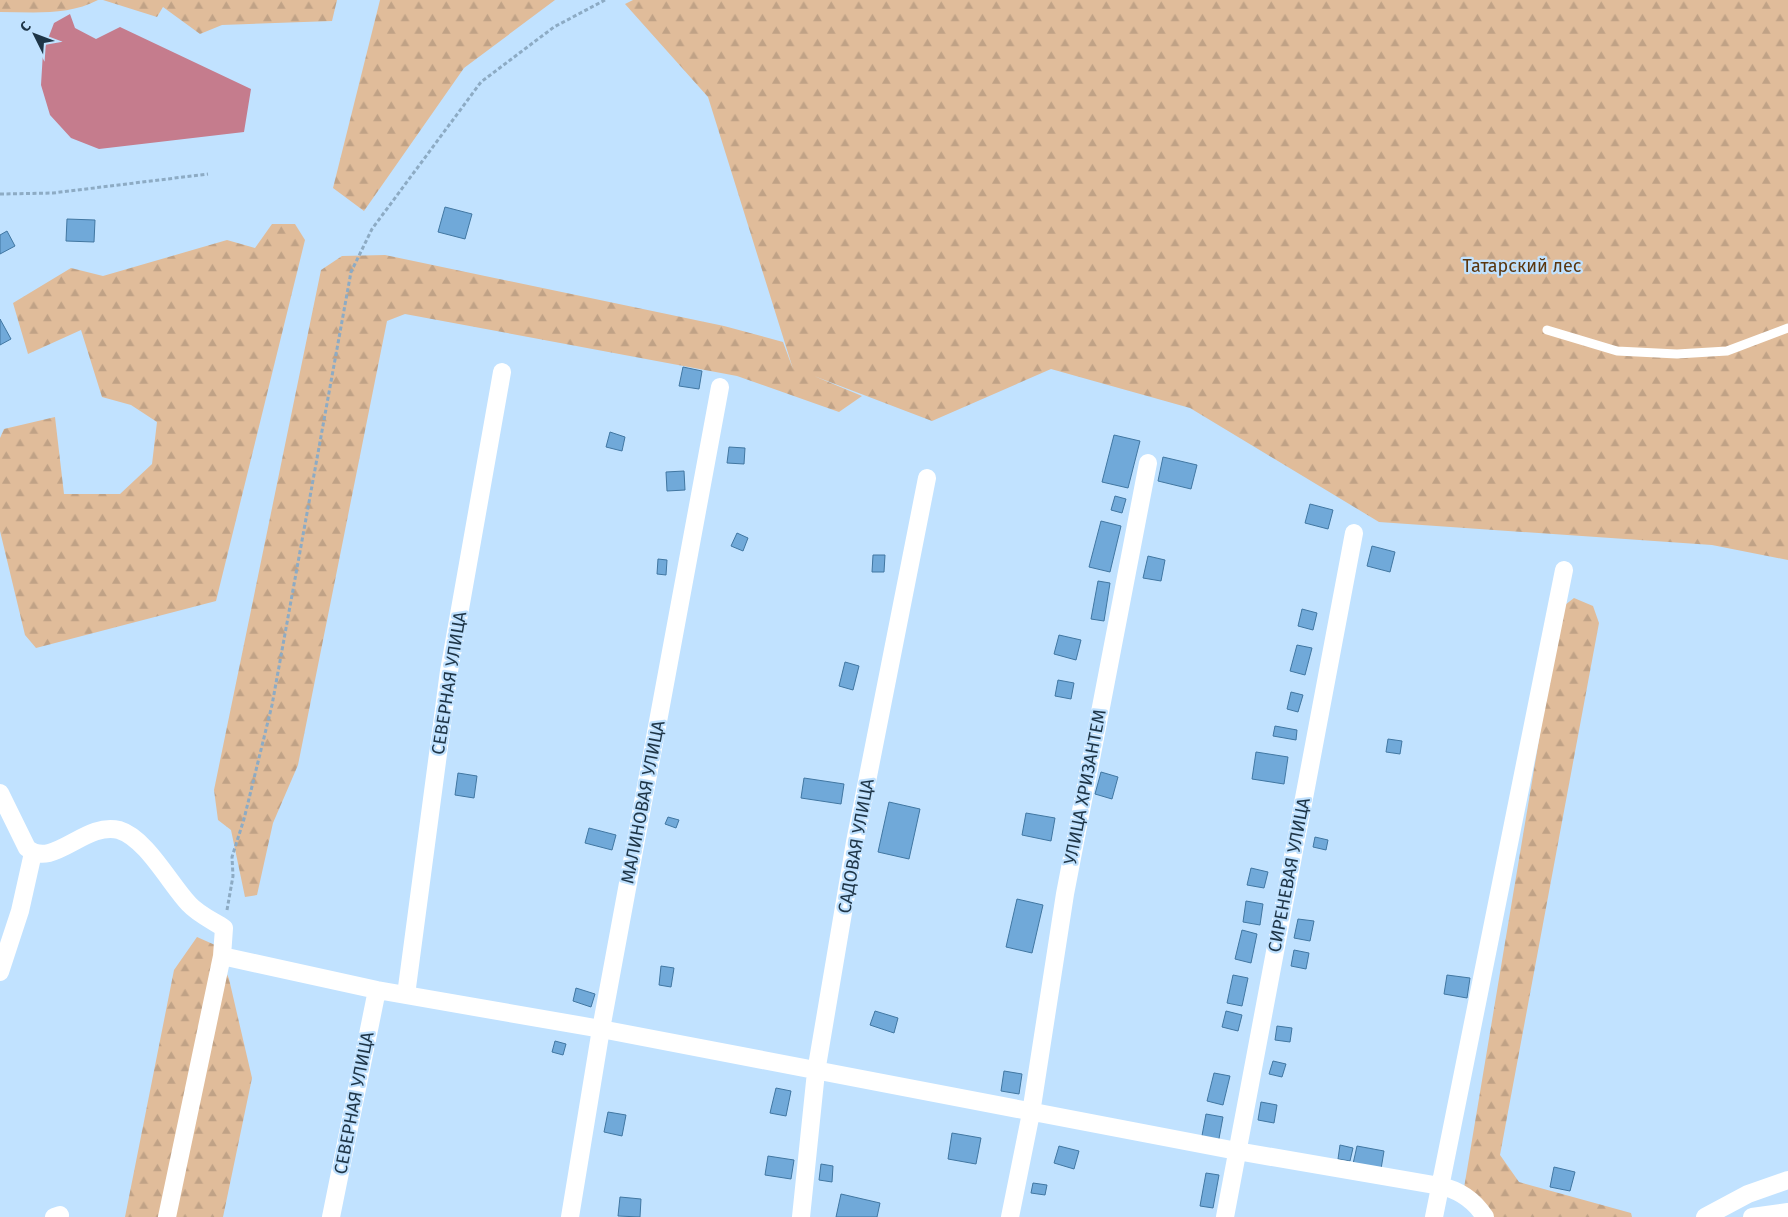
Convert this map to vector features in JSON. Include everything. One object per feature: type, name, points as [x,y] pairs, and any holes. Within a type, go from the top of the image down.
[{"type":"street","name":"СЕВЕРНАЯ УЛИЦА","points":[[406,995],[449,671],[502,372]]},
{"type":"street","name":"МАЛИНОВАЯ УЛИЦА","points":[[570,1217],[601,1029],[720,387]]},
{"type":"street","name":"УЛИЦА ХРИЗАНТЕМ","points":[[1010,1217],[1031,1113],[1065,894],[1148,463]]},
{"type":"street","name":"САДОВАЯ УЛИЦА","points":[[801,1217],[816,1072],[855,842],[928,478]]},
{"type":"street","name":"СИРЕНЕВАЯ УЛИЦА","points":[[1225,1217],[1354,533]]},
{"type":"street","points":[[1434,1217],[1564,570]]},
{"type":"street","points":[[0,793],[27,848],[33,853],[48,855],[90,832],[102,829],[118,830],[128,834],[158,863],[190,905],[224,928],[222,956],[167,1217]]},
{"type":"street","points":[[0,972],[20,911],[33,853]]},
{"type":"street","points":[[222,956],[377,990],[601,1029],[1031,1113],[1455,1189],[1469,1198],[1486,1217]]},
{"type":"street","name":"СЕВЕРНАЯ УЛИЦА","points":[[331,1217],[377,990]]},
{"type":"street","points":[[1704,1217],[1748,1194],[1788,1180]]},
{"type":"street","points":[[1752,1217],[1788,1212]]},
{"type":"lane","points":[[1547,330],[1617,351],[1677,354],[1727,351],[1788,328]]},
{"type":"path","points":[[224,928],[232,876],[232,857],[244,819],[272,705],[351,272],[372,229],[481,82],[554,27],[605,0]]},
{"type":"path","points":[[0,194],[53,193],[208,174]]},
{"type":"green space","points":[[0,0],[98,0],[75,9],[63,11],[0,12]]},
{"type":"green space","points":[[103,0],[337,0],[332,21],[222,25],[200,34],[163,7],[157,17]]},
{"type":"green space","points":[[380,0],[555,0],[464,68],[364,211],[333,188]]},
{"type":"green space","name":"Татарский лес","points":[[633,0],[1788,0],[1788,560],[1712,545],[1379,522],[1190,408],[1051,369],[932,421],[814,376],[862,396],[839,412],[737,376],[405,314],[387,321],[298,765],[273,823],[257,895],[245,897],[231,830],[218,820],[214,790],[321,270],[342,256],[385,255],[724,326],[783,342],[793,369],[708,97],[625,4]]},
{"type":"green space","points":[[272,224],[295,224],[305,240],[216,601],[36,648],[25,635],[0,531],[0,438],[4,429],[55,417],[64,494],[120,494],[152,464],[157,422],[131,405],[102,397],[81,330],[28,354],[13,303],[71,268],[103,276],[227,240],[255,248]]},
{"type":"green space","points":[[1574,598],[1593,606],[1599,623],[1500,1155],[1519,1182],[1631,1213],[1632,1217],[1491,1217],[1464,1188],[1561,608]]},
{"type":"green space","points":[[197,937],[215,945],[229,979],[252,1078],[223,1217],[125,1217],[174,970]]},
{"type":"shaded area","points":[[70,14],[75,28],[96,39],[120,27],[251,89],[244,132],[99,149],[71,138],[50,115],[41,85],[43,52],[54,23]]},
{"type":"building","points":[[445,207],[472,214],[465,239],[438,232]]},
{"type":"building","points":[[67,219],[95,220],[94,242],[66,241]]},
{"type":"building","points":[[7,231],[15,246],[0,254],[0,235]]},
{"type":"building","points":[[0,319],[11,339],[0,345]]},
{"type":"building","points":[[683,367],[702,371],[699,389],[679,386]]},
{"type":"building","points":[[610,432],[625,437],[622,451],[606,447]]},
{"type":"building","points":[[1114,435],[1140,441],[1128,488],[1102,482]]},
{"type":"building","points":[[729,447],[745,448],[744,464],[727,463]]},
{"type":"building","points":[[1163,457],[1197,465],[1191,489],[1158,481]]},
{"type":"building","points":[[684,471],[685,490],[667,491],[666,472]]},
{"type":"building","points":[[1115,496],[1126,499],[1122,513],[1111,510]]},
{"type":"building","points":[[1310,504],[1333,510],[1328,529],[1305,523]]},
{"type":"building","points":[[1101,521],[1121,526],[1110,572],[1089,567]]},
{"type":"building","points":[[737,533],[748,538],[743,551],[731,546]]},
{"type":"building","points":[[1372,546],[1395,552],[1390,572],[1367,566]]},
{"type":"building","points":[[873,555],[885,555],[884,572],[872,572]]},
{"type":"building","points":[[1148,556],[1165,560],[1161,581],[1143,578]]},
{"type":"building","points":[[658,559],[667,560],[666,575],[657,574]]},
{"type":"building","points":[[1098,581],[1110,583],[1104,621],[1091,619]]},
{"type":"building","points":[[1302,609],[1317,613],[1313,630],[1298,626]]},
{"type":"building","points":[[1059,635],[1081,640],[1076,660],[1054,654]]},
{"type":"building","points":[[1297,645],[1312,648],[1305,675],[1290,671]]},
{"type":"building","points":[[845,662],[859,666],[853,690],[839,686]]},
{"type":"building","points":[[1058,680],[1074,683],[1071,699],[1055,696]]},
{"type":"building","points":[[1291,692],[1303,695],[1298,712],[1287,709]]},
{"type":"building","points":[[1275,726],[1297,730],[1296,740],[1273,736]]},
{"type":"building","points":[[1388,739],[1402,741],[1400,754],[1386,752]]},
{"type":"building","points":[[1256,752],[1288,757],[1284,784],[1252,779]]},
{"type":"building","points":[[1101,772],[1118,777],[1112,799],[1095,794]]},
{"type":"building","points":[[458,773],[477,776],[474,798],[455,795]]},
{"type":"building","points":[[804,778],[844,784],[841,804],[801,798]]},
{"type":"building","points":[[889,802],[920,809],[909,859],[878,852]]},
{"type":"building","points":[[1026,813],[1055,818],[1051,841],[1022,835]]},
{"type":"building","points":[[668,817],[679,820],[676,828],[665,824]]},
{"type":"building","points":[[589,828],[616,835],[612,850],[585,843]]},
{"type":"building","points":[[1315,837],[1328,840],[1326,850],[1313,847]]},
{"type":"building","points":[[1251,868],[1268,872],[1264,888],[1247,885]]},
{"type":"building","points":[[1017,899],[1043,905],[1032,953],[1006,947]]},
{"type":"building","points":[[1246,901],[1263,904],[1260,925],[1243,922]]},
{"type":"building","points":[[1298,919],[1314,921],[1310,941],[1294,938]]},
{"type":"building","points":[[1242,930],[1257,934],[1251,963],[1235,959]]},
{"type":"building","points":[[1294,950],[1309,953],[1306,969],[1291,966]]},
{"type":"building","points":[[661,966],[674,968],[671,987],[659,985]]},
{"type":"building","points":[[1233,975],[1248,978],[1242,1006],[1227,1003]]},
{"type":"building","points":[[1447,975],[1470,978],[1467,998],[1444,994]]},
{"type":"building","points":[[576,988],[595,994],[591,1007],[573,1001]]},
{"type":"building","points":[[875,1011],[898,1018],[894,1033],[870,1025]]},
{"type":"building","points":[[1226,1011],[1242,1015],[1238,1031],[1222,1027]]},
{"type":"building","points":[[1277,1026],[1292,1028],[1290,1042],[1275,1040]]},
{"type":"building","points":[[555,1041],[566,1044],[563,1055],[552,1052]]},
{"type":"building","points":[[1273,1061],[1286,1064],[1282,1077],[1269,1074]]},
{"type":"building","points":[[1004,1071],[1022,1074],[1019,1094],[1001,1091]]},
{"type":"building","points":[[1214,1073],[1230,1076],[1223,1105],[1207,1101]]},
{"type":"building","points":[[776,1088],[791,1091],[786,1116],[770,1113]]},
{"type":"building","points":[[1261,1102],[1277,1105],[1274,1123],[1258,1120]]},
{"type":"building","points":[[608,1112],[626,1115],[622,1136],[604,1132]]},
{"type":"building","points":[[1206,1114],[1223,1117],[1218,1144],[1201,1141]]},
{"type":"building","points":[[952,1133],[981,1138],[976,1164],[948,1159]]},
{"type":"building","points":[[1340,1145],[1353,1148],[1350,1161],[1338,1159]]},
{"type":"building","points":[[1059,1146],[1079,1151],[1074,1169],[1054,1163]]},
{"type":"building","points":[[1357,1146],[1384,1151],[1381,1169],[1353,1164]]},
{"type":"building","points":[[768,1156],[794,1160],[791,1179],[765,1175]]},
{"type":"building","points":[[821,1164],[833,1166],[832,1182],[819,1180]]},
{"type":"building","points":[[1554,1167],[1575,1172],[1570,1191],[1550,1187]]},
{"type":"building","points":[[1206,1173],[1219,1175],[1213,1208],[1200,1206]]},
{"type":"building","points":[[1033,1183],[1047,1185],[1045,1195],[1031,1193]]},
{"type":"building","points":[[841,1194],[880,1203],[877,1217],[836,1217]]},
{"type":"building","points":[[620,1197],[641,1199],[640,1217],[618,1216]]}]
